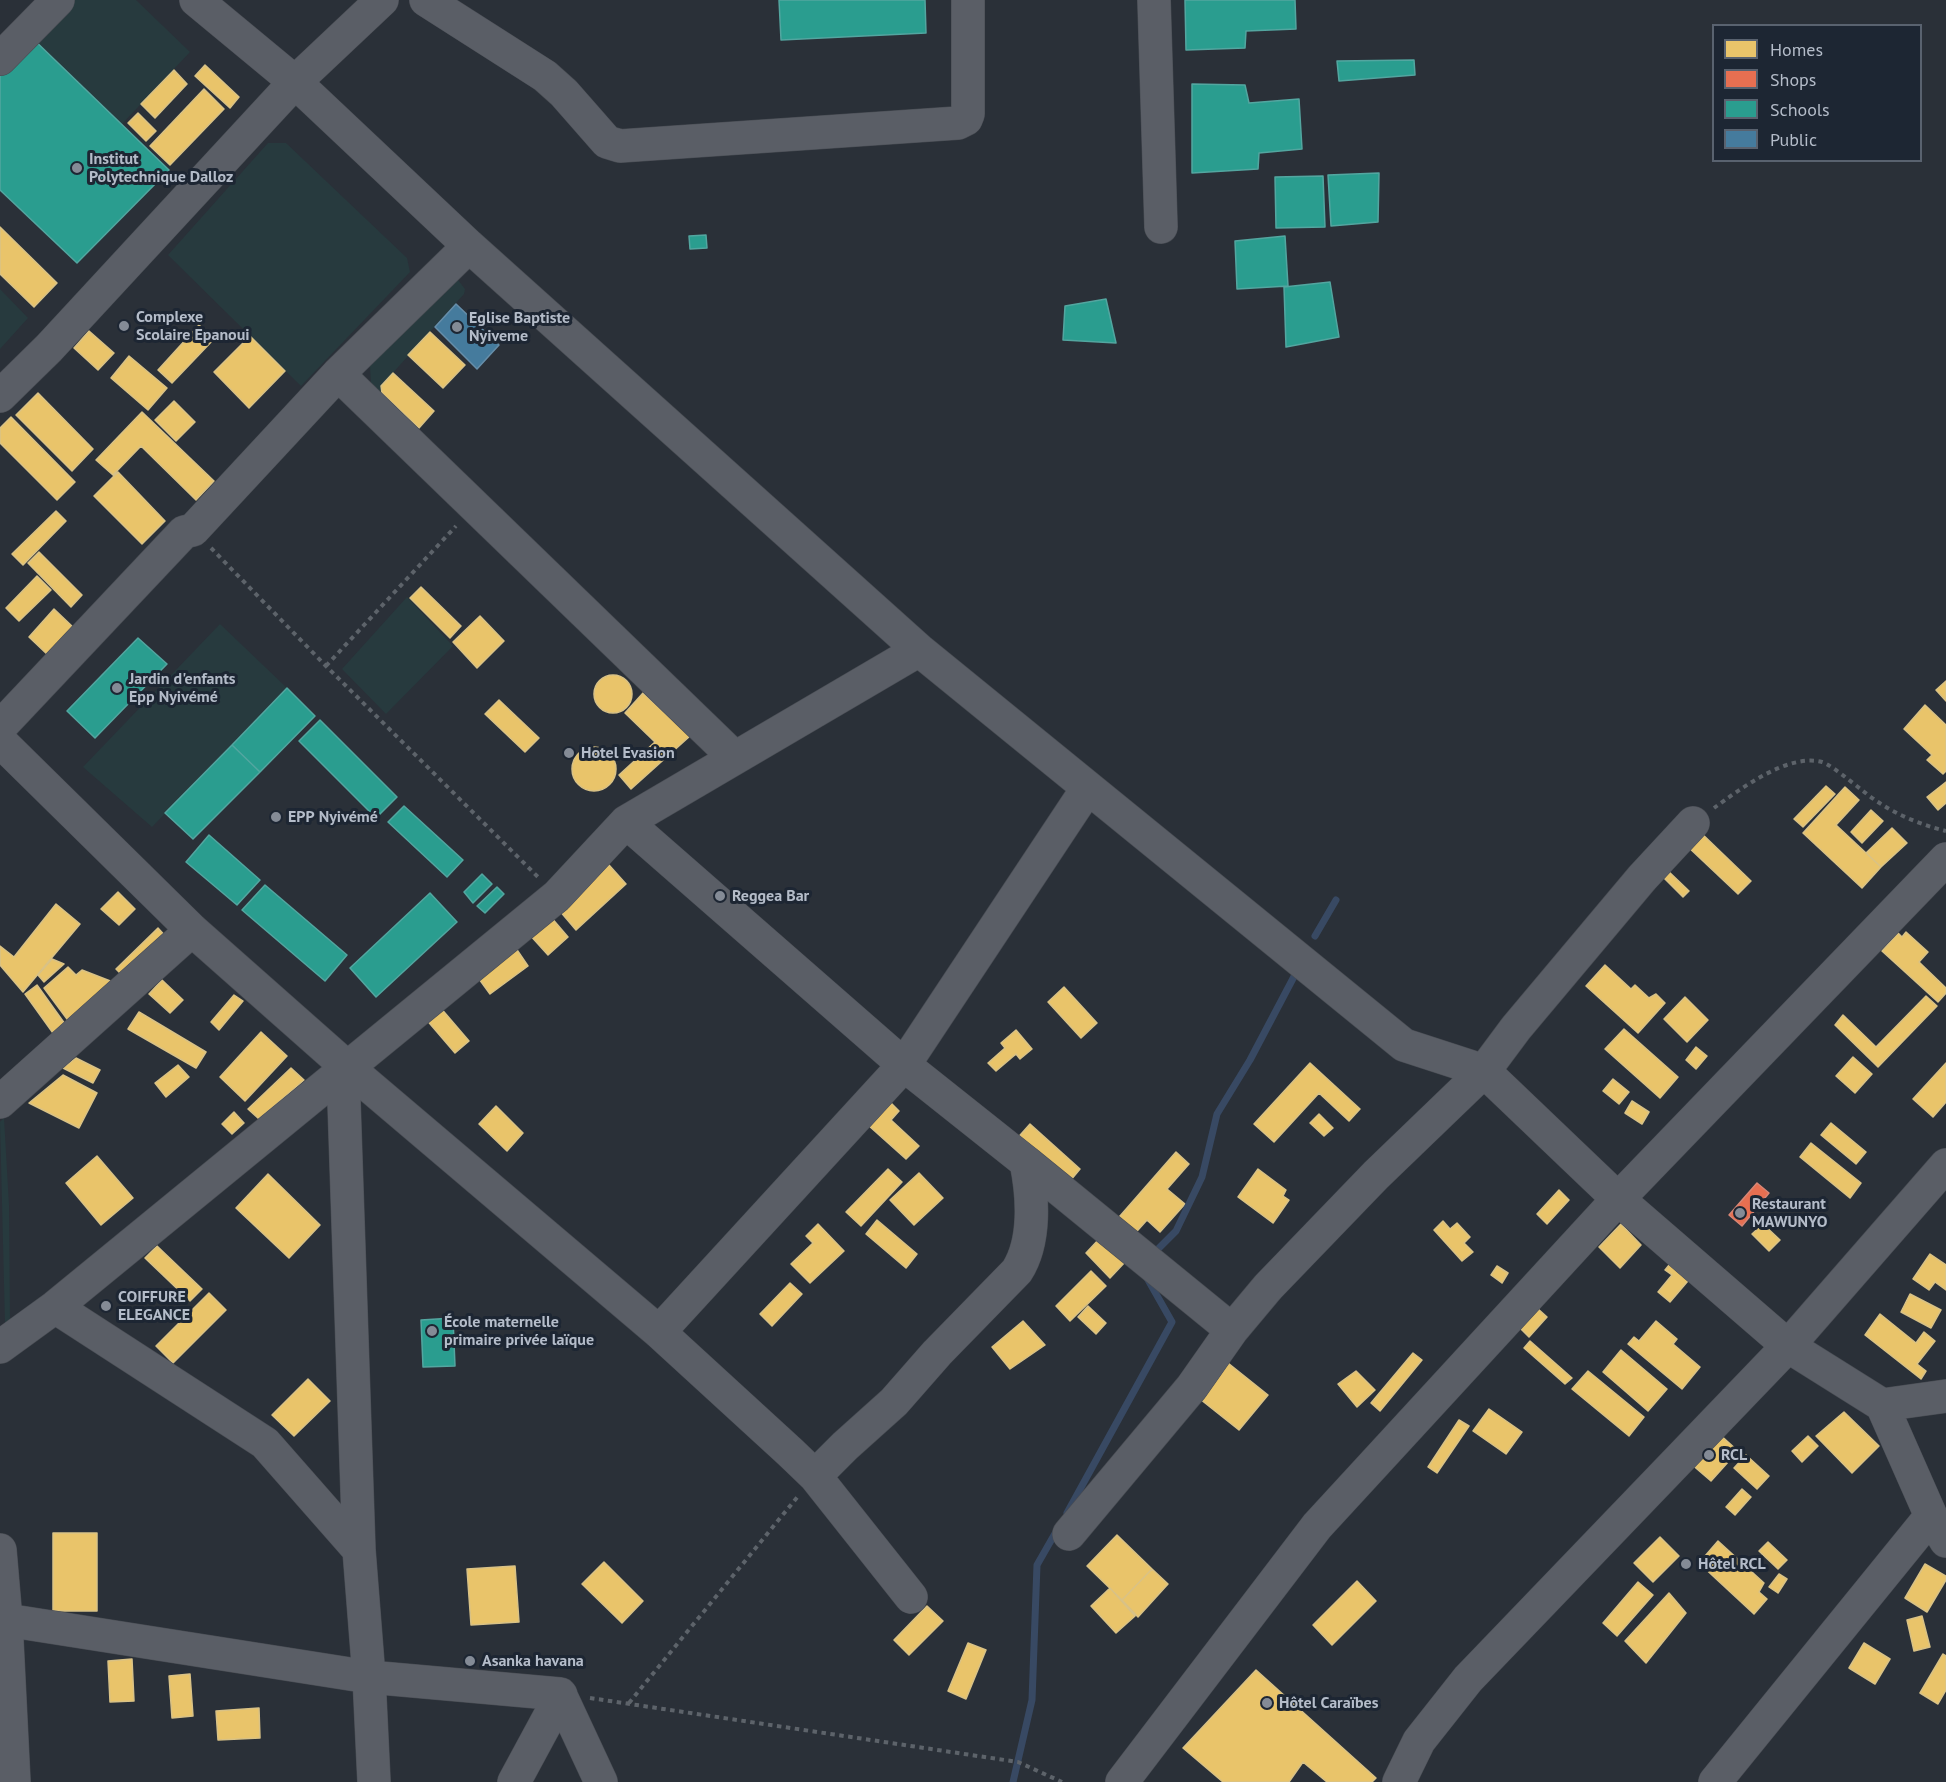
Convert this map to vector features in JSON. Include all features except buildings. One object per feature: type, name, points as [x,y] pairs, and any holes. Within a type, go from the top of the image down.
[{"type":"street","points":[[0,47],[45,0]]},
{"type":"street","points":[[0,59],[58,0]]},
{"type":"street","points":[[196,0],[295,82],[469,246],[919,650],[1404,1045],[1484,1071],[1618,1199],[1788,1346],[1882,1405],[1938,1528],[1715,1782]]},
{"type":"street","points":[[0,396],[49,348],[295,82],[382,0]]},
{"type":"street","points":[[426,0],[545,76],[564,93],[607,142],[620,146],[963,121],[968,114],[968,0]]},
{"type":"street","points":[[1154,0],[1161,226]]},
{"type":"street","points":[[0,727],[184,532],[193,530],[338,374],[469,246]]},
{"type":"street","points":[[338,374],[734,757]]},
{"type":"street","points":[[0,1347],[55,1307],[557,896],[626,822],[919,650]]},
{"type":"street","points":[[0,741],[192,930],[345,1070],[659,1332],[815,1476],[911,1597]]},
{"type":"street","points":[[659,1332],[904,1065],[1087,789]]},
{"type":"street","points":[[626,822],[904,1065],[1232,1330]]},
{"type":"street","points":[[1069,1534],[1192,1387],[1232,1330],[1268,1287],[1376,1175],[1484,1071],[1516,1028],[1642,878],[1694,822]]},
{"type":"street","points":[[1122,1782],[1317,1526],[1618,1199],[1946,859]]},
{"type":"street","points":[[0,1102],[192,930]]},
{"type":"street","points":[[345,1070],[358,1550],[369,1677],[374,1782]]},
{"type":"street","points":[[815,1476],[894,1402],[937,1353],[1017,1271],[1024,1260],[1032,1206],[1026,1162]]},
{"type":"street","points":[[1399,1782],[1419,1742],[1468,1679],[1788,1346],[1946,1165]]},
{"type":"street","points":[[55,1307],[265,1443],[358,1550]]},
{"type":"street","points":[[1882,1405],[1946,1396]]},
{"type":"street","points":[[0,1551],[14,1782]]},
{"type":"street","points":[[3,1619],[369,1677],[561,1694]]},
{"type":"street","points":[[514,1782],[561,1694]]},
{"type":"street","points":[[561,1694],[601,1782]]},
{"type":"path","points":[[326,666],[476,506]]},
{"type":"path","points":[[193,530],[557,896]]},
{"type":"path","points":[[1694,822],[1739,790],[1774,771],[1802,760],[1823,762],[1879,803],[1921,824],[1946,831]]},
{"type":"path","points":[[628,1704],[815,1476]]},
{"type":"path","points":[[561,1694],[1018,1762],[1062,1782]]},
{"type":"green space","points":[[60,0],[136,0],[190,52],[122,124],[28,33]]},
{"type":"green space","points":[[268,143],[286,143],[407,258],[410,272],[301,386],[168,255]]},
{"type":"green space","points":[[454,279],[458,280],[465,289],[464,294],[381,386],[382,393],[371,384],[370,366]]},
{"type":"green space","points":[[0,289],[28,318],[0,349]]},
{"type":"green space","points":[[407,597],[453,646],[386,714],[342,669]]},
{"type":"green space","points":[[220,624],[287,688],[152,827],[83,767]]},
{"type":"green space","points":[[4,1118],[9,1205],[10,1320],[5,1324],[0,1122]]},
{"type":"waterway","points":[[1315,936],[1336,900]]},
{"type":"waterway","points":[[1152,1255],[1176,1231],[1202,1177],[1217,1114],[1250,1060],[1298,969]]},
{"type":"waterway","points":[[1067,1513],[1172,1322],[1147,1278]]},
{"type":"waterway","points":[[1013,1782],[1032,1700],[1037,1565],[1057,1530]]},
{"type":"place","name":"Institut Polytechnique Dalloz","points":[[77,168]]},
{"type":"place","name":"Complexe Scolaire Epanoui","points":[[124,326]]},
{"type":"place","name":"Eglise Baptiste Nyiveme","points":[[457,327]]},
{"type":"place","name":"Jardin d'enfants Epp Nyivémé","points":[[117,688]]},
{"type":"place","name":"Hotel Evasion","points":[[569,753]]},
{"type":"place","name":"EPP Nyivémé","points":[[276,817]]},
{"type":"place","name":"Reggea Bar","points":[[720,896]]},
{"type":"place","name":"Restaurant MAWUNYO","points":[[1740,1213]]},
{"type":"place","name":"COIFFURE ELEGANCE","points":[[106,1306]]},
{"type":"place","name":"École maternelle primaire privée laïque","points":[[432,1331]]},
{"type":"place","name":"RCL","points":[[1709,1455]]},
{"type":"place","name":"Hôtel RCL","points":[[1686,1564]]},
{"type":"place","name":"Asanka havana","points":[[470,1661]]},
{"type":"place","name":"Hôtel Caraïbes","points":[[1267,1703]]}]
